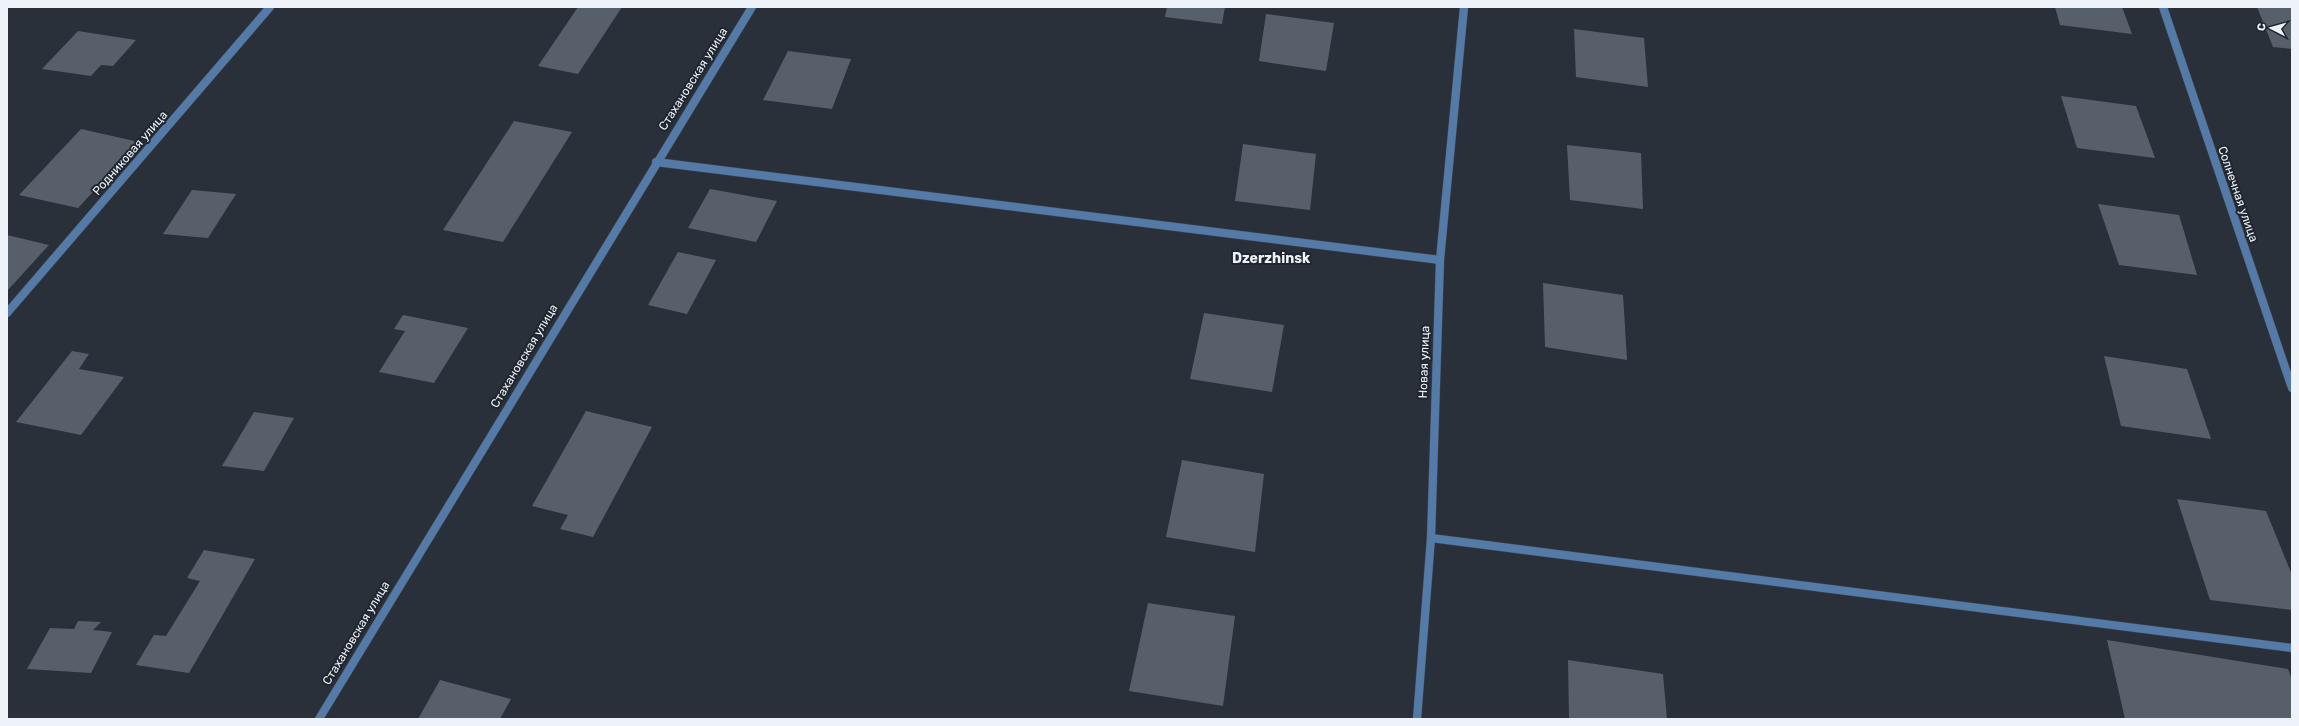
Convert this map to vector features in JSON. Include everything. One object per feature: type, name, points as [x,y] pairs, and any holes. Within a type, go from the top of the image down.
[{"type":"street","name":"Родниковая улица","points":[[7,313],[270,7]]},
{"type":"street","name":"Стахановская улица","points":[[319,719],[656,162],[752,7]]},
{"type":"street","name":"Новая улица","points":[[1418,719],[1431,538],[1440,260],[1464,7]]},
{"type":"street","name":"Солнечная улица","points":[[2164,7],[2292,388]]},
{"type":"street","points":[[656,162],[1440,260]]},
{"type":"street","points":[[1431,538],[2292,648]]},
{"type":"building","points":[[578,7],[622,7],[578,74],[538,66]]},
{"type":"building","points":[[1167,7],[1225,7],[1222,24],[1165,17]]},
{"type":"building","points":[[2055,7],[2122,7],[2132,34],[2060,25]]},
{"type":"building","points":[[2257,7],[2292,7],[2292,49],[2273,47]]},
{"type":"building","points":[[1266,14],[1334,23],[1326,71],[1259,61]]},
{"type":"building","points":[[1574,29],[1644,38],[1648,87],[1576,77]]},
{"type":"building","points":[[78,31],[136,40],[113,66],[101,65],[91,76],[42,69]]},
{"type":"building","points":[[788,51],[851,59],[832,109],[763,100]]},
{"type":"building","points":[[2061,96],[2136,106],[2155,158],[2077,148]]},
{"type":"building","points":[[514,121],[572,132],[503,242],[443,230]]},
{"type":"building","points":[[81,129],[139,142],[78,208],[19,195]]},
{"type":"building","points":[[1243,144],[1316,154],[1310,210],[1235,201]]},
{"type":"building","points":[[1567,145],[1641,153],[1643,209],[1570,200]]},
{"type":"building","points":[[710,189],[777,201],[756,242],[688,228]]},
{"type":"building","points":[[192,190],[236,194],[208,238],[163,234]]},
{"type":"building","points":[[2098,204],[2179,215],[2197,275],[2119,265]]},
{"type":"building","points":[[7,235],[49,245],[7,291]]},
{"type":"building","points":[[678,252],[716,260],[687,314],[648,305]]},
{"type":"building","points":[[1543,283],[1623,295],[1627,360],[1545,347]]},
{"type":"building","points":[[1204,313],[1284,325],[1272,392],[1190,379]]},
{"type":"building","points":[[403,315],[468,328],[434,383],[379,372],[405,331],[394,329]]},
{"type":"building","points":[[72,351],[89,354],[79,369],[124,377],[81,435],[16,422]]},
{"type":"building","points":[[2104,356],[2187,369],[2211,439],[2121,426]]},
{"type":"building","points":[[586,411],[652,427],[593,537],[560,529],[568,515],[532,506]]},
{"type":"building","points":[[254,412],[294,418],[264,471],[222,466]]},
{"type":"building","points":[[1182,460],[1264,474],[1255,552],[1166,537]]},
{"type":"building","points":[[2177,499],[2266,511],[2292,575],[2292,610],[2210,600]]},
{"type":"building","points":[[204,550],[255,559],[189,673],[136,665],[154,635],[166,636],[200,581],[187,578]]},
{"type":"building","points":[[1148,603],[1235,616],[1223,706],[1129,691]]},
{"type":"building","points":[[78,621],[101,622],[93,630],[112,632],[91,673],[27,669],[50,628],[74,629]]},
{"type":"building","points":[[2107,640],[2288,669],[2292,680],[2292,719],[2125,719]]},
{"type":"building","points":[[1568,660],[1663,674],[1667,719],[1569,719]]},
{"type":"building","points":[[440,680],[511,699],[500,719],[418,719]]},
{"type":"district","name":"Dzerzhinsk","points":[[1271,258]]}]
